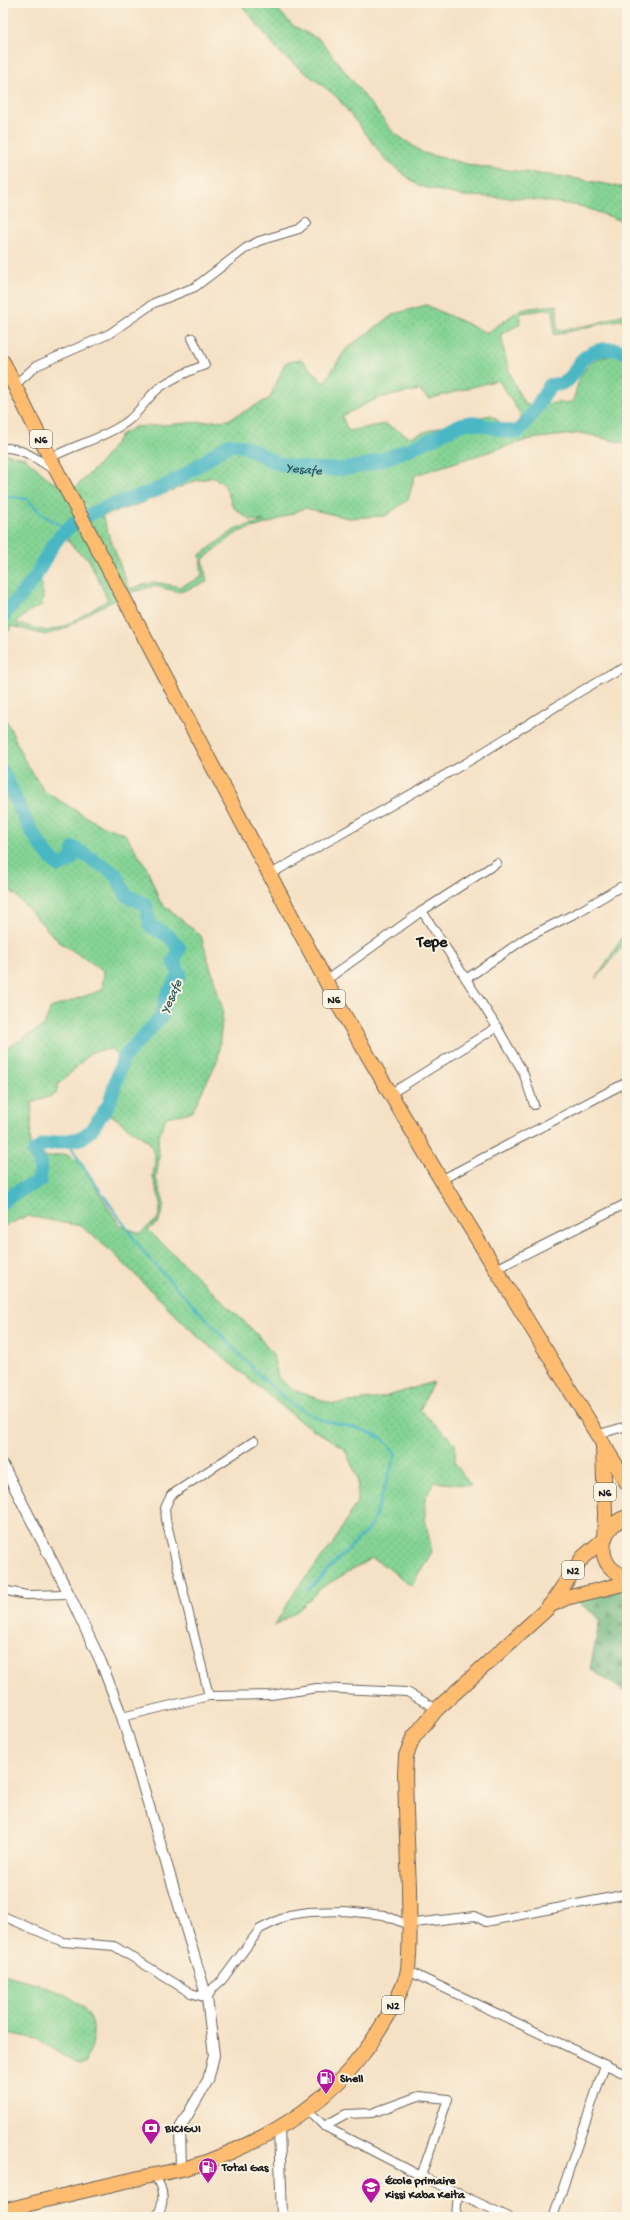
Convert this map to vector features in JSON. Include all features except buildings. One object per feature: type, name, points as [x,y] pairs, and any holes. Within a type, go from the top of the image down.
[{"type":"highway","name":"N6","points":[[3,362],[16,384],[50,458],[325,981],[441,1180],[627,1483]]},
{"type":"highway","name":"N6","points":[[600,1440],[605,1514],[604,1539]]},
{"type":"highway","points":[[627,1516],[613,1524],[604,1539],[604,1552],[609,1565],[616,1571],[627,1576]]},
{"type":"highway","name":"N2","points":[[3,2212],[47,2198],[181,2169],[206,2162],[279,2128],[308,2110],[333,2087],[372,2042],[389,2015],[408,1972],[410,1924],[405,1774],[406,1756],[413,1738],[437,1709],[549,1607],[583,1557],[604,1539]]},
{"type":"highway","name":"N2","points":[[549,1607],[566,1598],[627,1583]]},
{"type":"street","points":[[16,384],[36,366],[109,334],[154,303],[195,287],[246,248],[259,241],[299,229],[306,223]]},
{"type":"street","points":[[50,458],[123,425],[137,415],[146,402],[159,388],[183,373],[205,365],[192,338]]},
{"type":"street","points":[[3,448],[14,447],[32,456],[58,473]]},
{"type":"street","points":[[269,875],[471,760],[627,664]]},
{"type":"street","points":[[325,981],[422,911],[496,863]]},
{"type":"street","points":[[466,979],[526,938],[580,911],[620,887]]},
{"type":"street","points":[[422,911],[523,1072],[534,1105]]},
{"type":"street","points":[[390,1094],[496,1027]]},
{"type":"street","points":[[441,1180],[627,1082]]},
{"type":"street","points":[[496,1269],[627,1203]]},
{"type":"street","points":[[600,1440],[627,1426]]},
{"type":"street","points":[[208,1696],[166,1520],[165,1508],[171,1495],[254,1441]]},
{"type":"street","points":[[3,1465],[69,1594],[101,1662],[122,1717],[207,1998],[214,2055],[208,2080],[180,2128],[181,2169]]},
{"type":"street","points":[[3,1590],[26,1595],[69,1594]]},
{"type":"street","points":[[122,1717],[208,1696],[272,1695],[317,1688],[407,1692],[437,1709]]},
{"type":"street","points":[[207,1998],[213,1988],[222,1980],[260,1929],[289,1915],[309,1912],[344,1911],[384,1915],[410,1924],[475,1916],[486,1922],[627,1894]]},
{"type":"street","points":[[3,1916],[63,1942],[114,1946],[191,1993],[207,1998]]},
{"type":"street","points":[[408,1972],[627,2075]]},
{"type":"street","points":[[553,2217],[605,2065]]},
{"type":"street","points":[[324,2126],[346,2114],[372,2113],[419,2096],[448,2099],[422,2176]]},
{"type":"street","points":[[308,2110],[324,2126],[422,2176],[509,2217]]},
{"type":"street","points":[[279,2128],[282,2217]]},
{"type":"street","points":[[154,2175],[162,2185],[163,2207],[156,2217]]},
{"type":"street","points":[[456,2217],[458,2192]]},
{"type":"green space","points":[[240,3],[272,3],[292,25],[320,40],[393,132],[423,153],[475,166],[573,178],[627,188],[627,223],[581,206],[521,198],[463,196],[419,186],[387,161],[336,96],[281,54]]},
{"type":"green space","points":[[426,305],[487,333],[521,309],[557,305],[557,331],[594,324],[627,313],[627,318],[554,335],[553,309],[521,313],[519,325],[501,334],[509,371],[516,388],[526,405],[573,402],[578,383],[586,368],[598,359],[619,355],[627,340],[627,446],[623,443],[582,433],[530,439],[415,475],[408,500],[385,516],[348,518],[305,508],[269,523],[238,532],[203,559],[207,582],[180,592],[154,586],[129,593],[95,610],[64,629],[45,635],[12,626],[3,639],[3,453],[25,458],[52,482],[76,487],[102,461],[122,434],[135,427],[228,420],[270,398],[285,363],[301,359],[324,383],[346,349],[394,314]],"holes":[[[498,380],[521,415],[517,425],[506,427],[491,415],[448,424],[410,437],[385,424],[348,431],[342,416],[378,398],[419,390],[429,399]],[[214,477],[225,486],[233,507],[250,520],[264,521],[237,528],[200,555],[202,577],[180,587],[154,582],[129,589],[102,516],[137,505],[195,481]],[[69,528],[68,541],[78,552],[88,558],[108,600],[63,627],[46,631],[16,623],[31,610],[42,606],[43,594],[41,580],[34,578],[49,551],[63,533]]]},
{"type":"green space","points":[[3,713],[25,761],[44,791],[98,824],[125,834],[147,868],[160,902],[201,936],[223,1010],[218,1059],[192,1112],[166,1117],[158,1139],[159,1158],[156,1178],[164,1203],[159,1222],[148,1230],[256,1333],[273,1355],[278,1378],[293,1390],[333,1404],[381,1398],[433,1382],[420,1410],[455,1443],[455,1463],[471,1486],[435,1482],[425,1498],[425,1519],[432,1552],[411,1586],[387,1567],[372,1558],[321,1588],[300,1609],[274,1626],[298,1587],[332,1545],[357,1502],[358,1478],[344,1448],[301,1422],[197,1336],[112,1252],[81,1226],[27,1216],[3,1227],[3,1050],[44,1026],[51,1008],[102,990],[104,971],[58,941],[3,882]],"holes":[[[111,1049],[123,1058],[109,1104],[111,1115],[150,1143],[155,1157],[153,1178],[161,1203],[158,1219],[140,1233],[120,1226],[80,1162],[65,1154],[48,1157],[34,1152],[30,1146],[32,1103],[56,1094],[58,1085],[92,1052]]]},
{"type":"green space","points":[[627,930],[627,940],[596,979]]},
{"type":"green space","points":[[627,1584],[627,1693],[590,1669],[600,1619],[570,1596]]},
{"type":"green space","points":[[3,1974],[29,1981],[59,1992],[73,1999],[84,2008],[91,2019],[93,2032],[86,2063],[78,2065],[37,2039],[3,2032]]},
{"type":"waterway","name":"Yesafe","points":[[3,616],[34,579],[57,540],[72,526],[83,518],[109,506],[170,484],[228,445],[249,448],[274,462],[288,466],[311,469],[342,469],[365,465],[389,457],[434,438],[454,427],[467,423],[478,424],[505,431],[518,432],[533,413],[550,385],[560,384],[570,379],[580,362],[588,355],[604,349],[616,349],[627,353]]},
{"type":"waterway","points":[[3,496],[27,499],[43,515],[58,524],[69,528]]},
{"type":"waterway","name":"Yesafe","points":[[3,772],[34,835],[50,858],[59,866],[71,860],[74,848],[116,874],[126,895],[146,905],[150,926],[169,936],[179,948],[174,961],[180,974],[167,995],[161,1017],[123,1058],[109,1104],[91,1130],[82,1138],[43,1145],[34,1152],[40,1162],[40,1181],[16,1192],[3,1202]]},
{"type":"waterway","points":[[67,1140],[80,1162],[145,1254],[259,1375],[290,1403],[321,1420],[360,1429],[382,1438],[396,1453],[372,1525],[308,1590]]},
{"type":"place","name":"Shell","points":[[326,2095]]},
{"type":"place","name":"BICIGUI","points":[[151,2145]]},
{"type":"place","name":"Total Gas","points":[[208,2184]]},
{"type":"place","name":"École primaire Kissi Kaba Keita","points":[[371,2204]]},
{"type":"district","name":"Tepe","points":[[432,940]]}]
